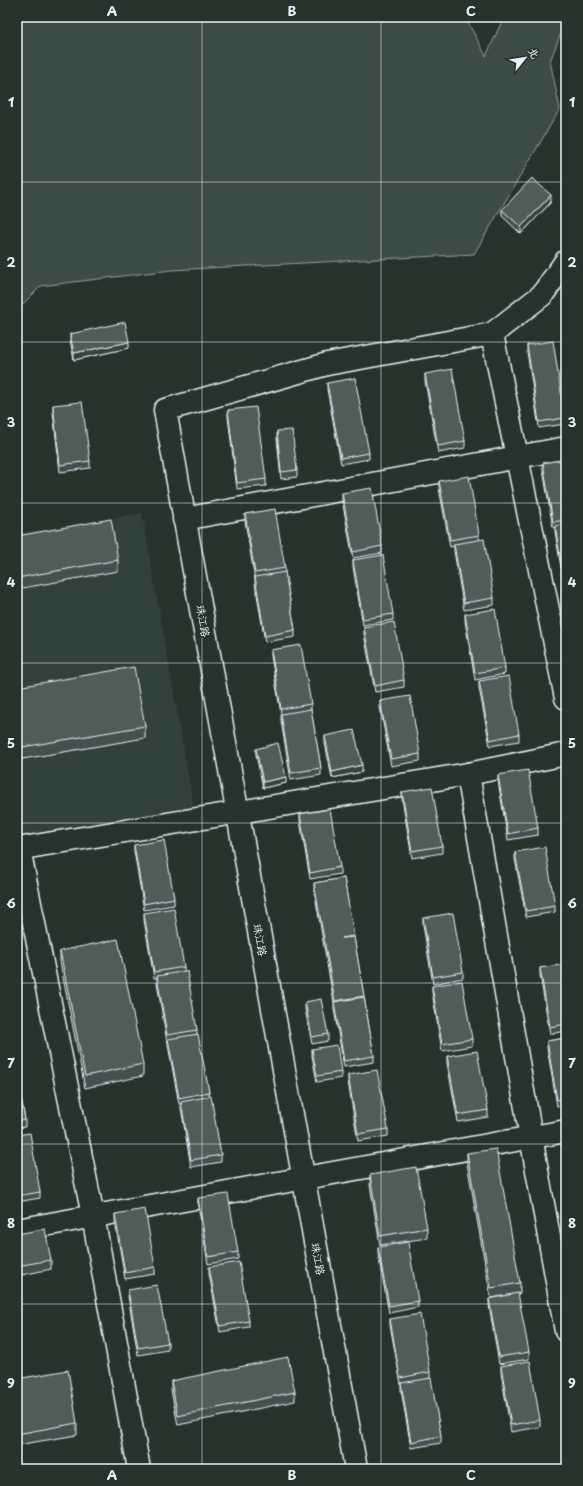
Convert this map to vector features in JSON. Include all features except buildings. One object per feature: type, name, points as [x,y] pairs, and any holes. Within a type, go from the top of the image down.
[{"type":"street","points":[[566,261],[542,295],[492,334],[566,698]]},
{"type":"street","name":"珠江路","points":[[356,1469],[165,410],[327,364],[492,334]]},
{"type":"street","points":[[184,519],[566,448]]},
{"type":"street","points":[[139,1469],[93,1216],[18,849],[468,774],[566,754]]},
{"type":"street","points":[[468,774],[566,1331]]},
{"type":"street","points":[[17,1230],[566,1131]]},
{"type":"shaded area","points":[[17,17],[465,17],[486,56],[504,17],[566,17],[550,61],[560,109],[474,254],[171,270],[41,286],[17,310]]},
{"type":"shaded area","points":[[142,513],[196,820],[17,851],[17,534]]}]
